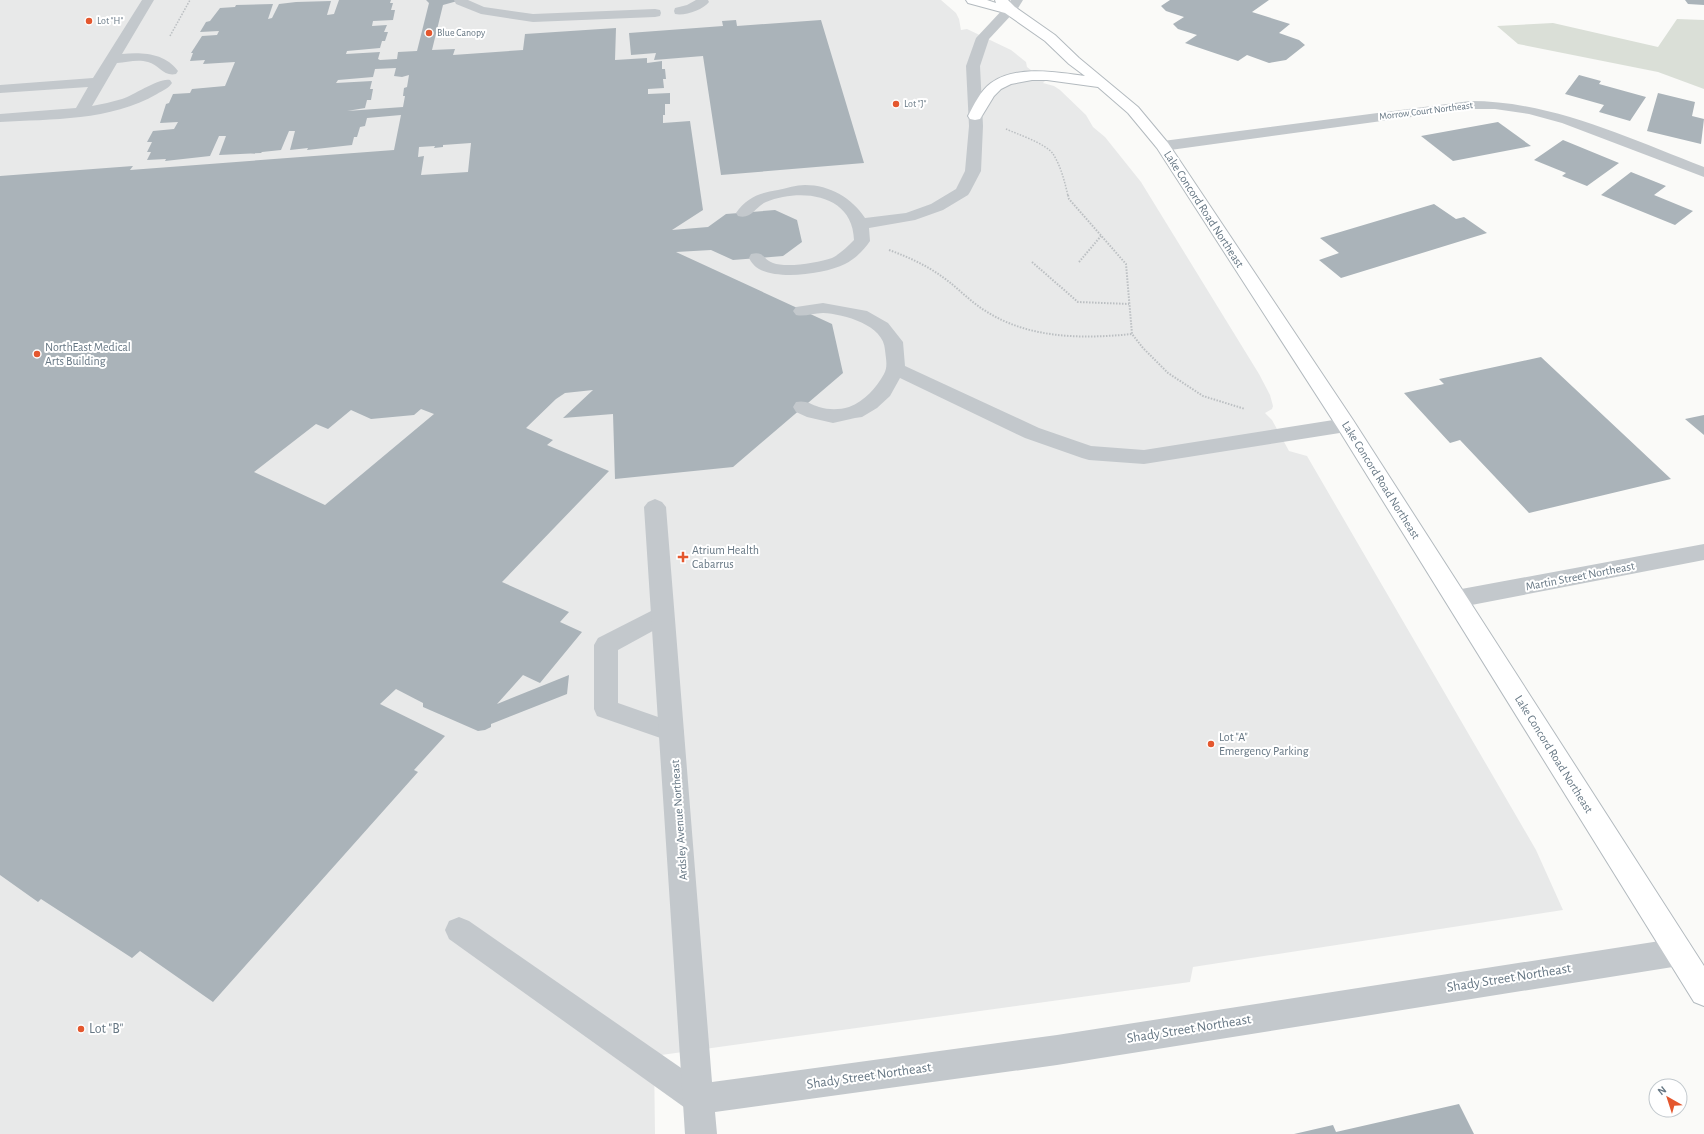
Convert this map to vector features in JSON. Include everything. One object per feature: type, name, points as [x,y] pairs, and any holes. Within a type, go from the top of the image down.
[{"type":"main road","name":"Lake Concord Road Northeast","points":[[972,0],[1009,3],[1074,61],[1133,110],[1163,146],[1346,425],[1704,992]]},
{"type":"main road","points":[[976,121],[987,95],[997,85],[1011,79],[1040,76],[1102,83]]},
{"type":"street","points":[[81,112],[148,0]]},
{"type":"street","points":[[680,11],[692,8],[702,2],[702,0]]},
{"type":"street","points":[[460,1],[481,10],[533,18],[655,13]]},
{"type":"street","points":[[861,224],[909,217],[937,207],[962,192],[972,171],[976,121],[973,66],[983,38],[1009,3]]},
{"type":"street","points":[[0,118],[81,112],[119,105],[141,98],[168,77],[164,63],[151,58],[112,59]]},
{"type":"street","points":[[0,89],[98,82]]},
{"type":"street","name":"Morrow Court Northeast","points":[[1163,146],[1470,105],[1495,105],[1530,110],[1568,120],[1704,172]]},
{"type":"street","points":[[744,213],[750,205],[759,199],[807,190],[831,194],[848,205],[861,224],[862,241],[850,254],[837,261],[824,265],[775,268],[765,266],[757,258]]},
{"type":"street","points":[[802,311],[823,308],[861,315],[882,327],[894,342],[896,369],[883,392],[870,403],[854,412],[833,416],[814,412],[803,407]]},
{"type":"street","points":[[896,369],[1032,433],[1089,453],[1144,457],[1346,425]]},
{"type":"street","name":"Ardsley Avenue Northeast","points":[[655,507],[701,1134]]},
{"type":"street","name":"Martin Street Northeast","points":[[1456,599],[1704,552]]},
{"type":"street","points":[[663,615],[606,645],[606,709],[672,732]]},
{"type":"street","points":[[459,930],[699,1099]]},
{"type":"street","name":"Shady Street Northeast","points":[[699,1099],[1057,1050],[1679,952]]},
{"type":"path","points":[[169,38],[190,0]]},
{"type":"path","points":[[976,121],[1008,129],[1053,152],[1065,182],[1069,199],[1126,264],[1132,334],[1142,348],[1174,377],[1203,396],[1248,410]]},
{"type":"path","points":[[1079,262],[1101,236]]},
{"type":"path","points":[[862,241],[909,257],[936,272],[985,310],[1016,327],[1061,337],[1098,338],[1132,334]]},
{"type":"path","points":[[1032,262],[1078,302],[1129,304]]},
{"type":"shaded area","name":"Atrium Health Cabarrus","points":[[0,0],[941,0],[956,13],[961,30],[967,29],[1011,50],[1026,62],[1027,67],[1045,81],[1043,83],[1054,86],[1060,90],[1086,115],[1093,127],[1105,137],[1141,182],[1259,374],[1270,395],[1273,406],[1272,409],[1265,413],[1272,420],[1289,451],[1307,456],[1536,850],[1563,910],[1193,967],[1190,982],[654,1056],[655,1134],[0,1134]]},
{"type":"shaded area","points":[[1677,19],[1704,20],[1704,89],[1658,72],[1518,44],[1497,26],[1553,23],[1658,47]]},
{"type":"building","points":[[339,0],[391,0],[390,3],[393,3],[391,10],[395,10],[393,20],[373,21],[372,26],[387,25],[384,32],[388,32],[385,41],[382,41],[380,48],[347,51],[346,54],[380,52],[378,59],[380,60],[397,59],[398,52],[417,51],[429,3],[426,0],[461,0],[443,5],[432,50],[455,49],[453,55],[523,50],[525,34],[616,28],[615,60],[647,58],[647,63],[662,61],[662,69],[665,69],[666,79],[663,79],[664,88],[648,89],[648,94],[670,93],[670,104],[665,104],[663,123],[690,121],[703,210],[672,230],[708,227],[726,214],[775,210],[797,220],[802,242],[783,256],[733,260],[711,250],[676,252],[832,324],[843,373],[733,467],[615,479],[613,414],[563,418],[593,390],[565,393],[556,399],[526,428],[553,440],[547,445],[609,471],[502,582],[569,612],[560,622],[582,632],[540,683],[523,675],[497,704],[569,675],[567,694],[491,724],[491,727],[485,730],[478,731],[423,707],[423,703],[396,689],[380,704],[445,736],[414,770],[418,772],[213,1002],[140,951],[132,958],[41,899],[38,902],[0,875],[0,176],[133,166],[130,170],[394,150],[401,115],[367,118],[365,126],[360,127],[357,137],[354,137],[352,145],[307,150],[308,148],[290,150],[295,131],[289,131],[281,150],[261,153],[219,155],[226,136],[219,136],[210,156],[165,161],[166,159],[147,160],[151,152],[147,152],[152,142],[147,142],[153,131],[174,129],[178,122],[160,123],[166,104],[169,103],[173,94],[190,93],[192,89],[225,86],[235,62],[203,64],[205,60],[190,61],[193,53],[191,53],[202,36],[217,35],[219,31],[200,32],[206,22],[210,21],[220,8],[235,7],[236,5],[273,4],[268,19],[272,18],[279,4],[331,1],[327,15],[334,14]],"holes":[[[396,68],[394,76],[402,77],[409,75],[407,87],[404,88],[403,96],[405,96],[403,107],[347,111],[365,108],[367,100],[371,100],[373,89],[370,89],[372,81],[336,83],[338,80],[373,77],[375,69]],[[471,143],[468,172],[421,175],[424,156],[418,157],[419,147],[435,146],[434,148],[443,147],[443,145]],[[421,409],[434,414],[325,505],[254,472],[316,424],[328,429],[351,410],[371,419],[414,415]]]},
{"type":"building","points":[[1170,0],[1269,0],[1252,12],[1290,24],[1279,33],[1299,40],[1305,45],[1286,60],[1269,63],[1247,55],[1238,61],[1185,43],[1197,35],[1178,29],[1173,24],[1184,17],[1166,11],[1161,6]]},
{"type":"building","points":[[1685,0],[1704,0],[1704,5],[1688,4]]},
{"type":"building","points":[[736,20],[737,26],[821,20],[864,163],[721,175],[703,56],[654,60],[656,53],[631,55],[629,33],[723,26],[722,21]]},
{"type":"building","points":[[1579,75],[1601,81],[1599,84],[1646,97],[1630,121],[1599,112],[1604,105],[1565,94]]},
{"type":"building","points":[[1658,93],[1695,102],[1692,116],[1704,119],[1701,144],[1647,131]]},
{"type":"building","points":[[1498,122],[1531,146],[1453,161],[1421,136]]},
{"type":"building","points":[[1563,140],[1619,163],[1587,186],[1562,176],[1566,173],[1534,160]]},
{"type":"building","points":[[1631,172],[1666,186],[1654,195],[1693,211],[1675,225],[1601,195]]},
{"type":"building","points":[[1434,204],[1456,219],[1464,217],[1487,233],[1341,278],[1319,260],[1339,253],[1320,238]]},
{"type":"building","points":[[1541,357],[1671,479],[1529,513],[1460,440],[1450,443],[1404,393],[1444,384],[1439,379]]},
{"type":"building","points":[[1704,415],[1704,435],[1685,419]]},
{"type":"building","points":[[1459,1104],[1474,1134],[1294,1134],[1333,1125],[1336,1132]]},
{"type":"place","name":"Lot \"H\"","points":[[89,21]]},
{"type":"place","name":"Blue Canopy","points":[[429,33]]},
{"type":"place","name":"Lot \"J\"","points":[[896,104]]},
{"type":"place","name":"NorthEast Medical Arts Building","points":[[37,354]]},
{"type":"place","name":"Atrium Health Cabarrus","points":[[683,557]]},
{"type":"place","name":"Lot \"A\" Emergency Parking","points":[[1211,744]]},
{"type":"place","name":"Lot \"B\"","points":[[81,1029]]}]
